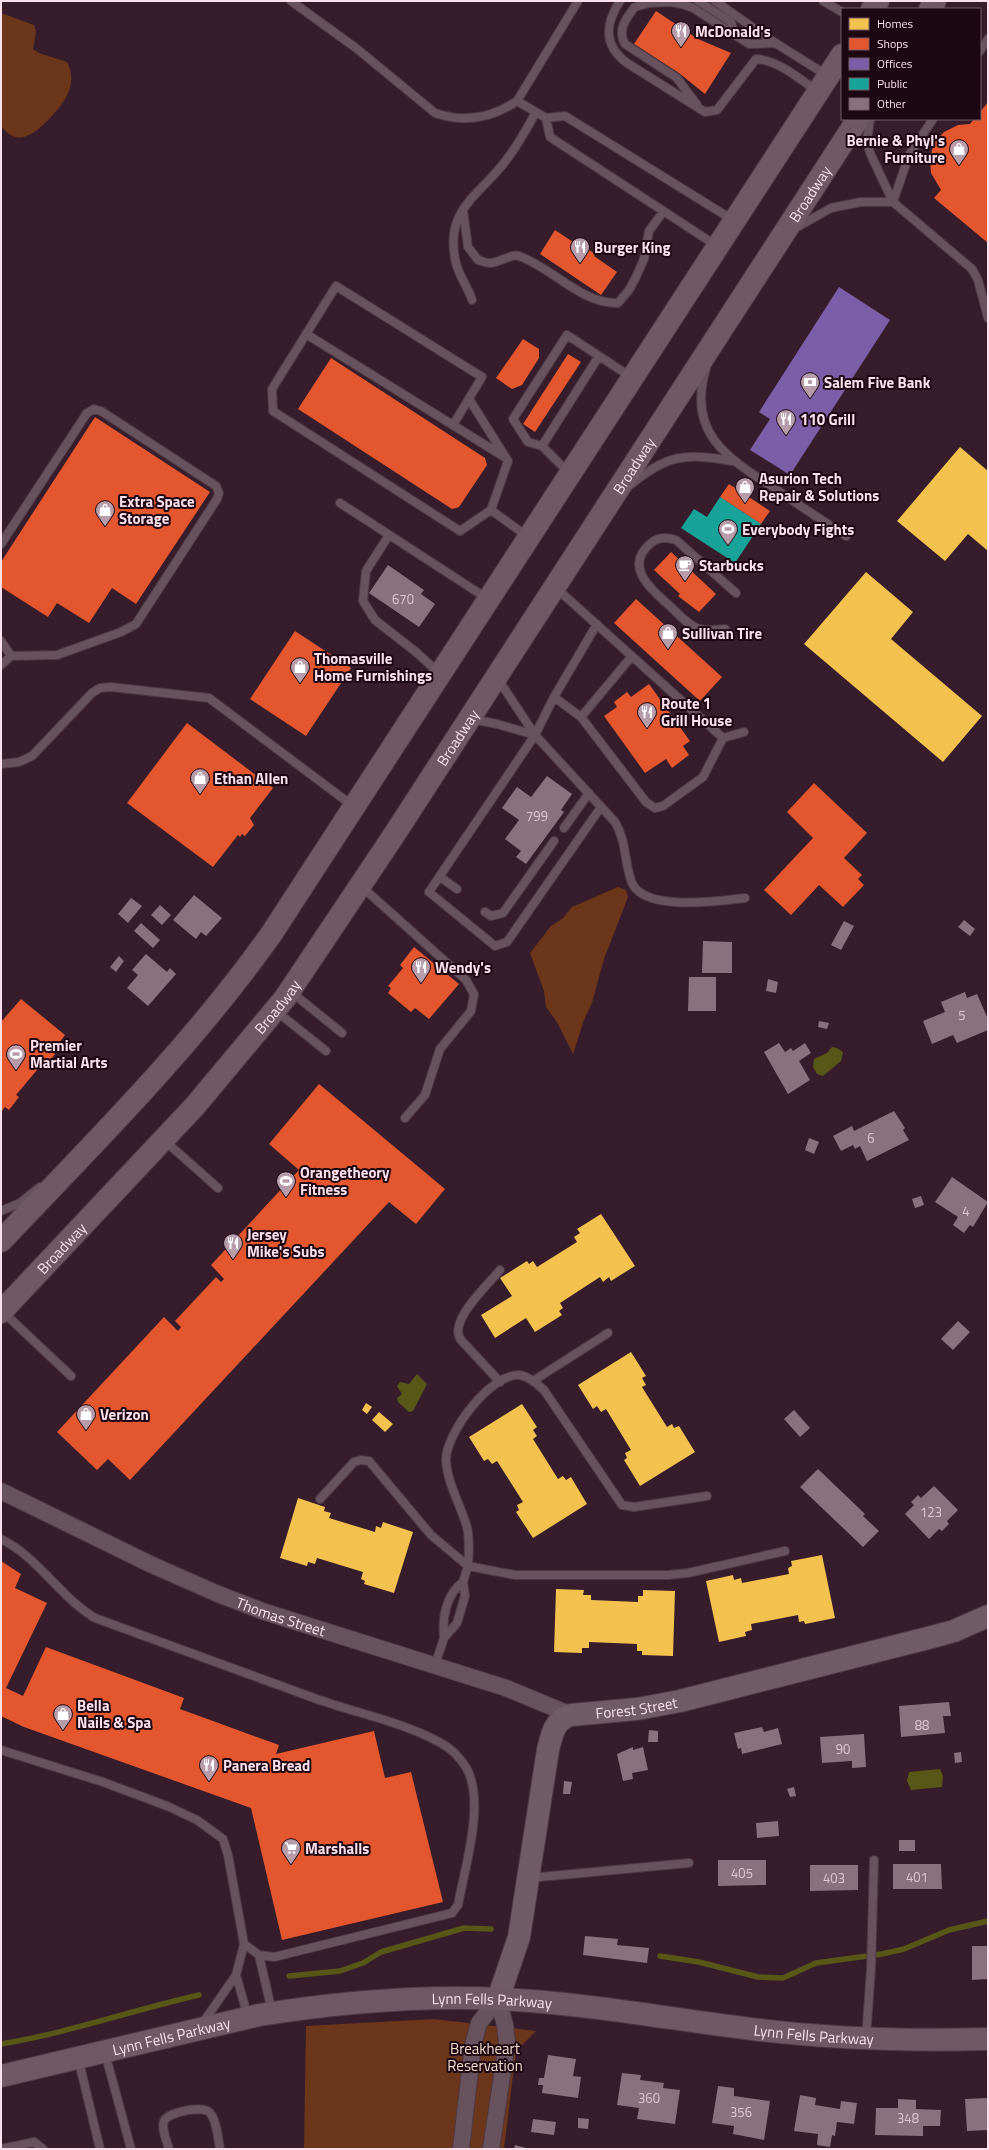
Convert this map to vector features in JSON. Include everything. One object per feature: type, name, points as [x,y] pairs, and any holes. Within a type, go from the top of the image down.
[{"type":"main road","points":[[1,1242],[171,1061],[242,976],[272,933],[353,806],[841,57]]},
{"type":"main road","name":"Broadway","points":[[2,1311],[164,1140],[223,1074],[275,1011],[361,886],[607,504],[857,120]]},
{"type":"main road","name":"Lynn Fells Parkway","points":[[1,2076],[272,2012],[385,1999],[498,1999],[762,2030],[866,2039],[988,2040]]},
{"type":"street","name":"Thomas Street","points":[[1,1491],[150,1564],[218,1594],[265,1612],[506,1688],[572,1715]]},
{"type":"street","name":"Forest Street","points":[[461,2149],[473,2044],[479,2023],[498,1999],[517,1944],[553,1731],[559,1721],[572,1715],[637,1710],[680,1702],[947,1634],[988,1616]]},
{"type":"street","points":[[491,2149],[507,2043],[505,2025],[498,1999]]},
{"type":"lane","points":[[291,1],[356,48],[435,113],[449,118],[464,120],[503,110],[517,101],[578,1]]},
{"type":"lane","points":[[620,1],[612,15],[608,28],[610,42],[617,54],[627,63],[700,109],[710,112],[717,110],[756,59],[765,59],[823,84]]},
{"type":"lane","points":[[698,1],[731,22],[735,35]]},
{"type":"lane","points":[[715,1],[776,43],[823,84]]},
{"type":"lane","points":[[823,1],[841,11]]},
{"type":"lane","points":[[700,109],[677,78],[626,44],[622,34],[622,28],[636,4],[670,2],[682,4],[693,8],[749,44],[776,43]]},
{"type":"lane","points":[[981,50],[988,39]]},
{"type":"lane","points":[[517,101],[546,118],[565,116],[734,221]]},
{"type":"lane","points":[[472,300],[456,264],[454,249],[456,220],[506,160],[536,112]]},
{"type":"lane","points":[[546,118],[550,137],[717,246]]},
{"type":"lane","points":[[870,120],[867,140],[870,153],[893,202],[974,272],[979,283],[988,318]]},
{"type":"lane","points":[[893,202],[909,155],[932,120]]},
{"type":"lane","points":[[782,236],[831,208],[861,202],[893,202]]},
{"type":"lane","points":[[463,210],[468,247],[478,260],[489,263],[517,255],[538,264],[590,297],[605,303],[618,303],[629,290],[644,259],[648,231],[664,212]]},
{"type":"lane","points":[[453,425],[482,377],[336,286],[272,389],[273,411],[460,531],[492,510],[507,460],[469,399]]},
{"type":"lane","points":[[306,334],[507,460]]},
{"type":"lane","points":[[570,473],[542,446],[528,442],[513,419],[567,334],[632,377]]},
{"type":"lane","points":[[715,339],[702,383],[701,406],[709,432],[732,461],[846,536]]},
{"type":"lane","points":[[542,446],[600,356]]},
{"type":"lane","points":[[1,544],[87,413],[94,409],[101,410],[216,486],[219,492],[217,499],[136,624],[121,632],[57,655],[11,656],[1,665]]},
{"type":"lane","points":[[607,504],[649,471],[673,459],[703,456],[732,461]]},
{"type":"lane","points":[[340,503],[488,599]]},
{"type":"lane","points":[[492,510],[528,537]]},
{"type":"lane","points":[[389,535],[366,571],[363,601],[375,620],[416,652],[439,674]]},
{"type":"lane","points":[[724,629],[699,629],[681,616],[644,580],[640,570],[642,554],[656,539],[666,538],[676,540],[736,593]]},
{"type":"lane","points":[[554,587],[723,738]]},
{"type":"lane","points":[[597,624],[554,697],[535,735],[429,892],[495,946],[507,942],[601,807]]},
{"type":"lane","points":[[1,641],[11,656]]},
{"type":"lane","points":[[581,717],[632,656]]},
{"type":"lane","points":[[496,676],[535,735],[589,793],[621,832],[633,884],[642,894],[663,901],[712,902],[745,898]]},
{"type":"lane","points":[[1,764],[19,762],[32,756],[92,693],[100,688],[110,687],[209,698],[353,806]]},
{"type":"lane","points":[[554,697],[581,717],[646,802],[655,808],[663,806],[703,777],[723,738],[744,732]]},
{"type":"lane","points":[[469,719],[497,724],[535,735]]},
{"type":"lane","points":[[564,828],[589,793]]},
{"type":"lane","points":[[485,912],[491,916],[503,913],[554,841]]},
{"type":"lane","points":[[440,877],[457,889]]},
{"type":"lane","points":[[361,886],[387,908],[397,920],[466,980],[471,986],[474,994],[471,1011],[440,1048],[425,1095],[405,1118]]},
{"type":"lane","points":[[290,990],[342,1033]]},
{"type":"lane","points":[[275,1011],[326,1051]]},
{"type":"lane","points":[[164,1140],[218,1188]]},
{"type":"lane","points":[[1,1211],[20,1203],[93,1144]]},
{"type":"lane","points":[[500,1270],[464,1313],[458,1323],[457,1332],[461,1340],[500,1382]]},
{"type":"lane","points":[[2,1311],[71,1376]]},
{"type":"lane","points":[[533,1381],[608,1333]]},
{"type":"lane","points":[[444,1638],[457,1623],[465,1596],[463,1582],[468,1566],[468,1534],[447,1467],[447,1454],[452,1436],[469,1409],[500,1382],[510,1376],[517,1375],[533,1381],[544,1390],[622,1505],[634,1507],[707,1496]]},
{"type":"lane","points":[[320,1499],[354,1462],[361,1460],[369,1461],[431,1535],[458,1555],[468,1566],[515,1575],[668,1575],[688,1573],[785,1551]]},
{"type":"lane","points":[[1,1539],[19,1550],[79,1606],[96,1618],[315,1698],[415,1731],[450,1749],[464,1764],[472,1783],[475,1812],[458,1905],[454,1912],[448,1915],[274,1957],[259,1955],[244,1944]]},
{"type":"lane","points":[[435,1666],[444,1638],[443,1620],[451,1595],[455,1588],[463,1582]]},
{"type":"lane","points":[[1,1750],[110,1785],[167,1806],[198,1820],[219,1835],[226,1845],[244,1944],[236,1975],[198,2030]]},
{"type":"lane","points":[[866,2039],[871,1969],[874,1860]]},
{"type":"lane","points":[[528,1878],[689,1862]]},
{"type":"lane","points":[[259,1955],[272,2012]]},
{"type":"lane","points":[[236,1975],[248,2017]]},
{"type":"lane","points":[[104,2052],[131,2149]]},
{"type":"lane","points":[[78,2058],[100,2149]]},
{"type":"lane","points":[[169,2149],[164,2126],[165,2120],[172,2115],[201,2108],[207,2110],[211,2115],[220,2149]]},
{"type":"lane","points":[[1,2149],[34,2142],[43,2149]]},
{"type":"green space","points":[[1,13],[34,25],[36,32],[33,49],[39,53],[67,62],[70,70],[71,86],[60,107],[44,125],[32,134],[26,136],[13,136],[7,133],[1,126]]},
{"type":"green space","points":[[618,887],[626,890],[628,897],[604,959],[592,1003],[584,1020],[573,1054],[557,1022],[546,1007],[544,991],[530,953],[551,926],[563,918],[572,907]]},
{"type":"green space","name":"Breakheart Reservation","points":[[434,2019],[536,2031],[516,2051],[504,2149],[304,2149],[306,2026]]},
{"type":"shaded area","points":[[832,1047],[843,1052],[841,1061],[823,1076],[817,1074],[813,1067],[814,1059],[827,1053]]},
{"type":"shaded area","points":[[417,1374],[427,1384],[413,1411],[409,1412],[398,1402],[397,1398],[402,1394],[397,1386],[400,1382],[409,1384]]},
{"type":"shaded area","points":[[940,1769],[943,1776],[942,1787],[911,1790],[907,1781],[909,1772]]},
{"type":"building: Homes","points":[[960,447],[988,471],[988,551],[968,534],[945,561],[897,521]]},
{"type":"building: Homes","points":[[866,572],[913,612],[891,639],[982,716],[943,762],[804,644]]},
{"type":"building: Homes","points":[[601,1214],[635,1266],[611,1281],[609,1277],[603,1282],[600,1277],[560,1303],[563,1308],[559,1311],[562,1315],[535,1332],[526,1318],[495,1338],[481,1315],[512,1296],[500,1278],[527,1261],[529,1264],[533,1261],[537,1267],[577,1242],[574,1237],[580,1233],[577,1229]]},
{"type":"building: Homes","points":[[631,1352],[646,1376],[642,1378],[646,1385],[642,1387],[667,1427],[672,1424],[674,1428],[679,1426],[695,1452],[640,1486],[624,1460],[627,1458],[625,1453],[631,1450],[606,1409],[601,1412],[597,1406],[593,1409],[578,1385]]},
{"type":"building: Homes","points":[[366,1403],[372,1407],[367,1414],[362,1410]]},
{"type":"building: Homes","points":[[522,1404],[537,1427],[533,1430],[537,1436],[533,1439],[558,1479],[563,1476],[566,1480],[571,1477],[587,1504],[533,1538],[516,1512],[519,1510],[517,1505],[523,1502],[497,1461],[492,1464],[488,1459],[484,1461],[469,1437]]},
{"type":"building: Homes","points":[[379,1412],[393,1424],[385,1432],[372,1420]]},
{"type":"building: Homes","points":[[298,1498],[325,1507],[324,1511],[331,1513],[329,1518],[375,1532],[376,1526],[381,1528],[383,1522],[413,1532],[394,1593],[364,1584],[365,1581],[361,1579],[363,1572],[317,1558],[315,1564],[308,1562],[307,1566],[280,1558]]},
{"type":"building: Homes","points":[[822,1555],[835,1618],[805,1624],[804,1621],[799,1622],[798,1615],[751,1624],[752,1630],[745,1632],[746,1636],[719,1642],[706,1581],[733,1575],[734,1580],[741,1578],[742,1583],[789,1574],[788,1568],[792,1566],[791,1561]]},
{"type":"building: Homes","points":[[556,1589],[584,1590],[583,1595],[591,1595],[591,1600],[638,1602],[638,1596],[643,1596],[643,1590],[675,1591],[673,1656],[642,1655],[642,1651],[637,1651],[637,1644],[589,1642],[589,1648],[582,1648],[582,1653],[554,1652]]},
{"type":"building: Shops","name":"McDonald's","points":[[656,11],[698,39],[731,53],[705,94],[679,73],[634,44]]},
{"type":"building: Shops","name":"Bernie & Phyl's Furniture","points":[[988,102],[988,243],[934,198],[941,190],[931,173],[930,158],[934,143],[944,132],[958,125],[970,124],[973,120],[981,120],[981,111]]},
{"type":"building: Shops","name":"Burger King","points":[[555,230],[588,252],[589,250],[596,254],[594,256],[617,272],[601,295],[540,254]]},
{"type":"building: Shops","points":[[523,339],[539,349],[539,358],[522,385],[512,389],[496,378]]},
{"type":"building: Shops","points":[[568,354],[581,362],[535,432],[523,424]]},
{"type":"building: Shops","points":[[331,358],[485,458],[487,465],[459,507],[452,509],[298,409]]},
{"type":"building: Shops","name":"Extra Space Storage","points":[[95,417],[210,492],[136,604],[112,588],[89,623],[57,603],[48,617],[1,587],[1,562]]},
{"type":"building: Shops","name":"Asurion Tech Repair & Solutions","points":[[729,484],[770,511],[761,524],[720,497]]},
{"type":"building: Shops","name":"Starbucks","points":[[671,552],[716,594],[699,612],[678,596],[680,594],[654,570]]},
{"type":"building: Shops","name":"Sullivan Tire","points":[[636,599],[722,677],[700,701],[614,623]]},
{"type":"building: Shops","name":"Thomasville Home Furnishings","points":[[295,631],[351,668],[306,736],[250,699]]},
{"type":"building: Shops","name":"Route 1 Grill House","points":[[649,684],[690,741],[683,746],[689,755],[672,768],[666,759],[645,773],[604,716],[617,707],[614,702],[627,692],[631,697]]},
{"type":"building: Shops","name":"Ethan Allen","points":[[187,723],[273,788],[250,818],[254,825],[245,836],[242,834],[240,837],[238,835],[213,867],[127,803]]},
{"type":"building: Shops","points":[[814,783],[867,833],[844,858],[862,875],[858,879],[864,885],[843,907],[819,885],[791,915],[764,890],[813,838],[787,812]]},
{"type":"building: Shops","points":[[414,947],[459,984],[429,1019],[415,1008],[411,1012],[388,993],[391,988],[388,986],[403,968],[400,965]]},
{"type":"building: Shops","points":[[21,999],[65,1035],[52,1052],[55,1054],[45,1067],[42,1064],[16,1095],[19,1097],[9,1110],[5,1107],[1,1112],[1,1022]]},
{"type":"building: Shops","points":[[319,1084],[445,1189],[416,1224],[389,1202],[130,1480],[108,1459],[97,1470],[57,1432],[164,1317],[178,1331],[181,1327],[175,1321],[216,1277],[221,1282],[224,1279],[211,1265],[299,1170],[269,1144]]},
{"type":"building: Shops","points":[[1,1561],[21,1574],[15,1588],[47,1603],[6,1688],[23,1696],[46,1647],[184,1698],[180,1709],[279,1745],[276,1754],[374,1731],[385,1778],[411,1772],[443,1902],[282,1940],[251,1808],[24,1727],[1,1716]]},
{"type":"building: Offices","points":[[839,287],[890,320],[790,475],[750,450],[770,419],[759,412]]},
{"type":"building: Public","name":"Everybody Fights","points":[[720,497],[761,524],[735,563],[681,528],[694,509],[707,517]]},
{"type":"building: Other","points":[[388,565],[424,590],[421,594],[435,604],[419,627],[369,593]]},
{"type":"building: Other","points":[[547,776],[572,794],[561,810],[564,812],[526,864],[516,857],[521,851],[505,839],[519,820],[502,808],[517,787],[531,797]]},
{"type":"building: Other","points":[[194,895],[222,918],[206,936],[201,932],[196,939],[173,920]]},
{"type":"building: Other","points":[[131,898],[142,906],[128,923],[118,914]]},
{"type":"building: Other","points":[[160,905],[171,915],[162,925],[151,915]]},
{"type":"building: Other","points":[[964,920],[975,929],[970,936],[958,927]]},
{"type":"building: Other","points":[[844,921],[854,926],[841,950],[831,945]]},
{"type":"building: Other","points":[[141,923],[160,940],[153,948],[134,931]]},
{"type":"building: Other","points":[[703,941],[732,942],[732,973],[702,973]]},
{"type":"building: Other","points":[[146,954],[167,972],[170,968],[176,974],[148,1006],[127,988],[138,975],[132,970]]},
{"type":"building: Other","points":[[119,956],[124,961],[116,972],[110,967]]},
{"type":"building: Other","points":[[689,977],[716,977],[716,1011],[688,1011]]},
{"type":"building: Other","points":[[768,979],[778,982],[776,993],[766,991]]},
{"type":"building: Other","points":[[965,992],[967,998],[977,994],[988,1019],[988,1030],[957,1043],[953,1035],[932,1044],[923,1021],[945,1012],[941,1002]]},
{"type":"building: Other","points":[[819,1021],[829,1023],[827,1029],[818,1027]]},
{"type":"building: Other","points":[[779,1043],[785,1052],[791,1048],[793,1051],[805,1043],[811,1053],[799,1061],[810,1080],[788,1094],[764,1052]]},
{"type":"building: Other","points":[[894,1111],[905,1128],[903,1130],[909,1140],[867,1161],[860,1146],[855,1149],[853,1145],[841,1151],[833,1136],[852,1126],[854,1131]]},
{"type":"building: Other","points":[[809,1138],[819,1142],[814,1154],[805,1150]]},
{"type":"building: Other","points":[[952,1177],[988,1202],[973,1227],[970,1225],[964,1233],[953,1225],[958,1217],[935,1202]]},
{"type":"building: Other","points":[[921,1196],[924,1205],[915,1208],[912,1199]]},
{"type":"building: Other","points":[[958,1321],[970,1332],[953,1350],[941,1339]]},
{"type":"building: Other","points":[[794,1410],[810,1428],[800,1437],[784,1419]]},
{"type":"building: Other","points":[[818,1469],[865,1514],[863,1516],[879,1531],[863,1547],[800,1487]]},
{"type":"building: Other","points":[[934,1486],[958,1510],[947,1521],[949,1524],[942,1531],[939,1529],[929,1539],[905,1514],[914,1505],[911,1502],[918,1495],[921,1498]]},
{"type":"building: Other","points":[[949,1702],[951,1716],[943,1716],[945,1733],[901,1737],[899,1706]]},
{"type":"building: Other","points":[[762,1727],[764,1732],[778,1728],[782,1744],[742,1754],[741,1748],[738,1749],[734,1733]]},
{"type":"building: Other","points":[[649,1730],[658,1731],[658,1742],[648,1742]]},
{"type":"building: Other","points":[[864,1734],[866,1767],[852,1768],[852,1761],[822,1763],[820,1737]]},
{"type":"building: Other","points":[[633,1747],[633,1750],[643,1747],[648,1770],[632,1773],[633,1779],[623,1781],[617,1754]]},
{"type":"building: Other","points":[[961,1752],[962,1762],[955,1763],[954,1753]]},
{"type":"building: Other","points":[[564,1781],[572,1782],[570,1794],[563,1794]]},
{"type":"building: Other","points":[[794,1787],[796,1796],[790,1797],[787,1789]]},
{"type":"building: Other","points":[[778,1821],[779,1836],[757,1838],[756,1823]]},
{"type":"building: Other","points":[[899,1840],[915,1840],[915,1851],[899,1851]]},
{"type":"building: Other","points":[[718,1860],[766,1860],[766,1885],[718,1886]]},
{"type":"building: Other","points":[[893,1864],[941,1864],[942,1889],[893,1889]]},
{"type":"building: Other","points":[[810,1865],[858,1865],[858,1890],[810,1891]]},
{"type":"building: Other","points":[[585,1936],[618,1939],[617,1945],[649,1948],[647,1963],[583,1955]]},
{"type":"building: Other","points":[[972,1946],[988,1946],[988,1979],[972,1980]]},
{"type":"building: Other","points":[[548,2055],[576,2059],[573,2076],[581,2077],[578,2098],[542,2093],[543,2085],[538,2085],[539,2078],[544,2078]]},
{"type":"building: Other","points":[[622,2073],[641,2075],[640,2080],[664,2083],[663,2088],[680,2090],[675,2124],[637,2119],[639,2108],[617,2105]]},
{"type":"building: Other","points":[[718,2086],[734,2088],[734,2096],[770,2101],[764,2140],[733,2134],[734,2126],[712,2123]]},
{"type":"building: Other","points":[[800,2095],[816,2098],[815,2105],[840,2109],[841,2101],[857,2103],[854,2124],[837,2122],[835,2136],[832,2135],[830,2147],[817,2145],[818,2134],[794,2131]]},
{"type":"building: Other","points":[[988,2098],[988,2130],[967,2131],[965,2099]]},
{"type":"building: Other","points":[[898,2099],[916,2100],[916,2109],[941,2110],[940,2126],[923,2126],[923,2136],[875,2135],[876,2108],[898,2108]]},
{"type":"building: Other","points":[[578,2118],[589,2119],[588,2129],[578,2128]]},
{"type":"building: Other","points":[[533,2119],[556,2122],[554,2135],[531,2132]]},
{"type":"building: Other","points":[[515,2145],[530,2149],[514,2149]]},
{"type":"waterway","points":[[660,1956],[699,1962],[758,1977],[783,1978],[816,1963],[882,1954],[904,1949],[949,1930],[988,1921]]},
{"type":"waterway","points":[[289,1976],[340,1971],[363,1963],[381,1952],[464,1928],[491,1929]]},
{"type":"waterway","points":[[1,2044],[76,2028],[199,1995]]},
{"type":"place","name":"McDonald's","points":[[681,48]]},
{"type":"place","name":"Bernie & Phyl's Furniture","points":[[959,166]]},
{"type":"place","name":"Burger King","points":[[580,264]]},
{"type":"place","name":"Salem Five Bank","points":[[810,399]]},
{"type":"place","name":"110 Grill","points":[[786,436]]},
{"type":"place","name":"Asurion Tech Repair & Solutions","points":[[745,504]]},
{"type":"place","name":"Extra Space Storage","points":[[105,527]]},
{"type":"place","name":"Everybody Fights","points":[[728,546]]},
{"type":"place","name":"Starbucks","points":[[685,582]]},
{"type":"place","name":"Sullivan Tire","points":[[668,650]]},
{"type":"place","name":"Thomasville Home Furnishings","points":[[300,684]]},
{"type":"place","name":"Route 1 Grill House","points":[[647,729]]},
{"type":"place","name":"Ethan Allen","points":[[200,795]]},
{"type":"place","name":"Wendy's","points":[[421,984]]},
{"type":"place","name":"Premier Martial Arts","points":[[16,1071]]},
{"type":"place","name":"Orangetheory Fitness","points":[[286,1198]]},
{"type":"place","name":"Jersey Mike's Subs","points":[[233,1260]]},
{"type":"place","name":"Verizon","points":[[86,1431]]},
{"type":"place","name":"Bella Nails & Spa","points":[[63,1731]]},
{"type":"place","name":"Panera Bread","points":[[209,1782]]},
{"type":"place","name":"Marshalls","points":[[291,1865]]}]
